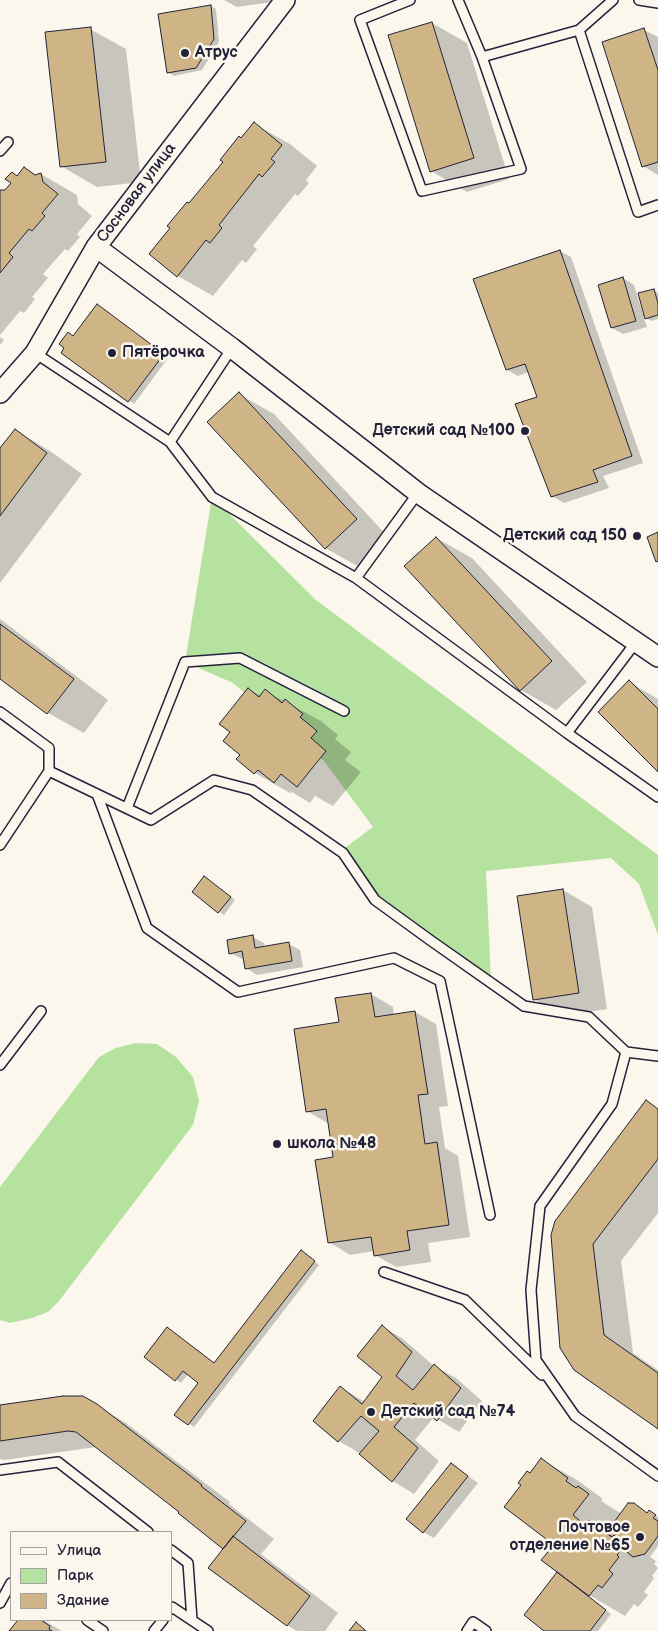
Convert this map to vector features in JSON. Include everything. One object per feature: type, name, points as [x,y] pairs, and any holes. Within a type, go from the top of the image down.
[{"type":"street","name":"Сосновая улица","points":[[0,393],[35,353],[96,246],[286,0]]},
{"type":"street","points":[[96,246],[232,348],[418,493],[658,657]]},
{"type":"lane","points":[[410,0],[360,20],[422,191],[521,169],[482,57],[458,0]]},
{"type":"lane","points":[[482,57],[579,30],[613,0]]},
{"type":"lane","points":[[639,0],[658,3]]},
{"type":"lane","points":[[579,30],[638,212],[658,205]]},
{"type":"lane","points":[[0,151],[8,142]]},
{"type":"lane","points":[[170,442],[232,348]]},
{"type":"lane","points":[[35,353],[170,442],[212,497],[356,578],[658,798]]},
{"type":"lane","points":[[356,578],[418,493]]},
{"type":"lane","points":[[567,733],[636,642]]},
{"type":"lane","points":[[127,808],[185,662],[240,658],[344,711]]},
{"type":"lane","points":[[0,712],[49,748],[49,771],[0,845]]},
{"type":"lane","points":[[49,771],[151,820],[214,780],[252,790],[343,853],[375,900],[524,1006],[589,1017],[626,1052],[658,1056]]},
{"type":"lane","points":[[97,794],[147,928],[238,992],[394,958],[440,981],[490,1215]]},
{"type":"lane","points":[[0,1065],[41,1011]]},
{"type":"lane","points":[[626,1052],[612,1104],[540,1206],[531,1290],[536,1360],[575,1416],[658,1476]]},
{"type":"lane","points":[[384,1272],[465,1300],[558,1391]]},
{"type":"lane","points":[[0,1470],[58,1462],[147,1531]]},
{"type":"lane","points":[[172,1551],[188,1563],[192,1620]]},
{"type":"lane","points":[[0,1603],[10,1585]]},
{"type":"lane","points":[[172,1608],[208,1631]]},
{"type":"lane","points":[[88,1621],[103,1631]]},
{"type":"lane","points":[[154,1631],[162,1621]]},
{"type":"lane","points":[[467,1631],[473,1622],[486,1631]]},
{"type":"green space","points":[[212,497],[316,600],[658,855],[658,935],[639,884],[611,858],[486,871],[491,980],[375,900],[342,850],[373,827],[324,761],[233,683],[185,662]]},
{"type":"green space","points":[[136,1043],[157,1044],[176,1057],[193,1077],[199,1101],[193,1125],[59,1301],[48,1312],[32,1318],[10,1323],[0,1320],[0,1187],[99,1057],[116,1048]]},
{"type":"building","name":"Атрус","points":[[211,5],[214,39],[196,68],[167,73],[158,14]]},
{"type":"building","points":[[432,22],[474,158],[430,172],[388,35]]},
{"type":"building","points":[[91,27],[106,162],[60,167],[45,32]]},
{"type":"building","points":[[644,28],[658,70],[658,162],[642,167],[602,42]]},
{"type":"building","points":[[254,122],[282,145],[271,159],[275,162],[262,177],[259,174],[219,225],[222,228],[210,243],[206,240],[177,277],[149,254],[170,228],[167,226],[223,162],[220,160],[239,136],[241,138]]},
{"type":"building","points":[[24,167],[35,175],[41,173],[43,182],[58,194],[42,213],[45,216],[32,231],[29,229],[9,253],[13,257],[0,273],[0,190],[5,190],[11,183],[5,179],[12,172],[17,176]]},
{"type":"building","points":[[560,250],[632,456],[593,470],[598,482],[551,497],[515,404],[537,397],[525,364],[506,370],[473,279]]},
{"type":"building","points":[[623,277],[636,321],[611,328],[598,285]]},
{"type":"building","points":[[654,289],[658,303],[658,315],[645,319],[638,293]]},
{"type":"building","name":"Пятёрочка","points":[[97,304],[164,354],[128,402],[61,353],[64,348],[59,344],[68,332],[73,336]]},
{"type":"building","points":[[239,392],[357,519],[325,549],[207,422]]},
{"type":"building","points":[[15,429],[47,453],[0,516],[0,448]]},
{"type":"building","points":[[658,532],[658,561],[656,562],[647,537]]},
{"type":"building","points":[[436,537],[552,661],[520,691],[404,566]]},
{"type":"building","points":[[0,624],[74,679],[47,714],[0,679]]},
{"type":"building","points":[[629,680],[658,709],[658,772],[598,712]]},
{"type":"building","points":[[248,688],[259,697],[265,689],[282,703],[285,699],[303,714],[300,717],[317,731],[311,738],[326,751],[297,787],[281,774],[274,783],[258,770],[254,774],[236,759],[240,755],[223,741],[230,732],[219,724]]},
{"type":"building","points":[[204,876],[231,897],[218,913],[192,892]]},
{"type":"building","points":[[563,889],[579,993],[533,1000],[517,896]]},
{"type":"building","points":[[253,935],[255,948],[289,942],[292,961],[245,969],[242,951],[229,954],[227,940]]},
{"type":"building","points":[[371,993],[375,1017],[415,1011],[428,1094],[418,1095],[425,1144],[437,1142],[449,1225],[407,1231],[410,1250],[374,1256],[371,1237],[328,1243],[315,1160],[333,1157],[326,1109],[306,1112],[294,1029],[339,1022],[335,998]]},
{"type":"building","points":[[646,1100],[658,1109],[658,1159],[593,1244],[604,1335],[658,1373],[658,1429],[574,1370],[560,1348],[551,1235],[555,1221]]},
{"type":"building","points":[[301,1250],[315,1261],[188,1425],[174,1415],[198,1383],[183,1371],[175,1381],[144,1357],[167,1327],[214,1363]]},
{"type":"building","points":[[382,1325],[412,1352],[396,1376],[413,1390],[434,1364],[461,1388],[437,1421],[414,1403],[394,1427],[418,1448],[392,1482],[359,1454],[379,1431],[361,1416],[338,1442],[313,1421],[340,1386],[362,1404],[382,1377],[357,1356]]},
{"type":"building","points":[[63,1396],[83,1396],[97,1404],[246,1521],[223,1549],[179,1512],[76,1432],[68,1431],[0,1441],[0,1405]]},
{"type":"building","points":[[541,1458],[568,1478],[566,1481],[576,1488],[578,1486],[589,1494],[573,1515],[585,1525],[589,1520],[612,1537],[614,1535],[621,1540],[619,1543],[624,1546],[617,1555],[619,1557],[609,1570],[613,1574],[602,1588],[598,1585],[589,1596],[541,1560],[554,1545],[504,1507],[521,1485],[518,1483],[527,1471],[530,1473]]},
{"type":"building","points":[[451,1463],[468,1476],[423,1533],[406,1519]]},
{"type":"building","points":[[628,1503],[634,1503],[647,1513],[649,1510],[656,1515],[653,1518],[658,1521],[658,1536],[645,1554],[633,1557],[622,1548],[624,1546],[619,1543],[621,1540],[614,1535],[612,1537],[606,1533]]},
{"type":"building","points":[[233,1536],[310,1596],[287,1626],[208,1568]]},
{"type":"building","points":[[557,1572],[606,1610],[590,1631],[544,1631],[524,1615]]},
{"type":"building","points":[[17,1621],[42,1621],[50,1626],[49,1629],[52,1631],[9,1631]]},
{"type":"building","points":[[356,1622],[366,1631],[349,1631]]},
{"type":"place","name":"Атрус","points":[[185,53]]},
{"type":"place","name":"Пятёрочка","points":[[112,353]]},
{"type":"place","name":"Детский сад №100","points":[[525,431]]},
{"type":"place","name":"Детский сад 150","points":[[637,536]]},
{"type":"place","name":"школа №48","points":[[277,1144]]},
{"type":"place","name":"Детский сад №74","points":[[371,1412]]},
{"type":"place","name":"Почтовое отделение №65","points":[[640,1537]]}]
